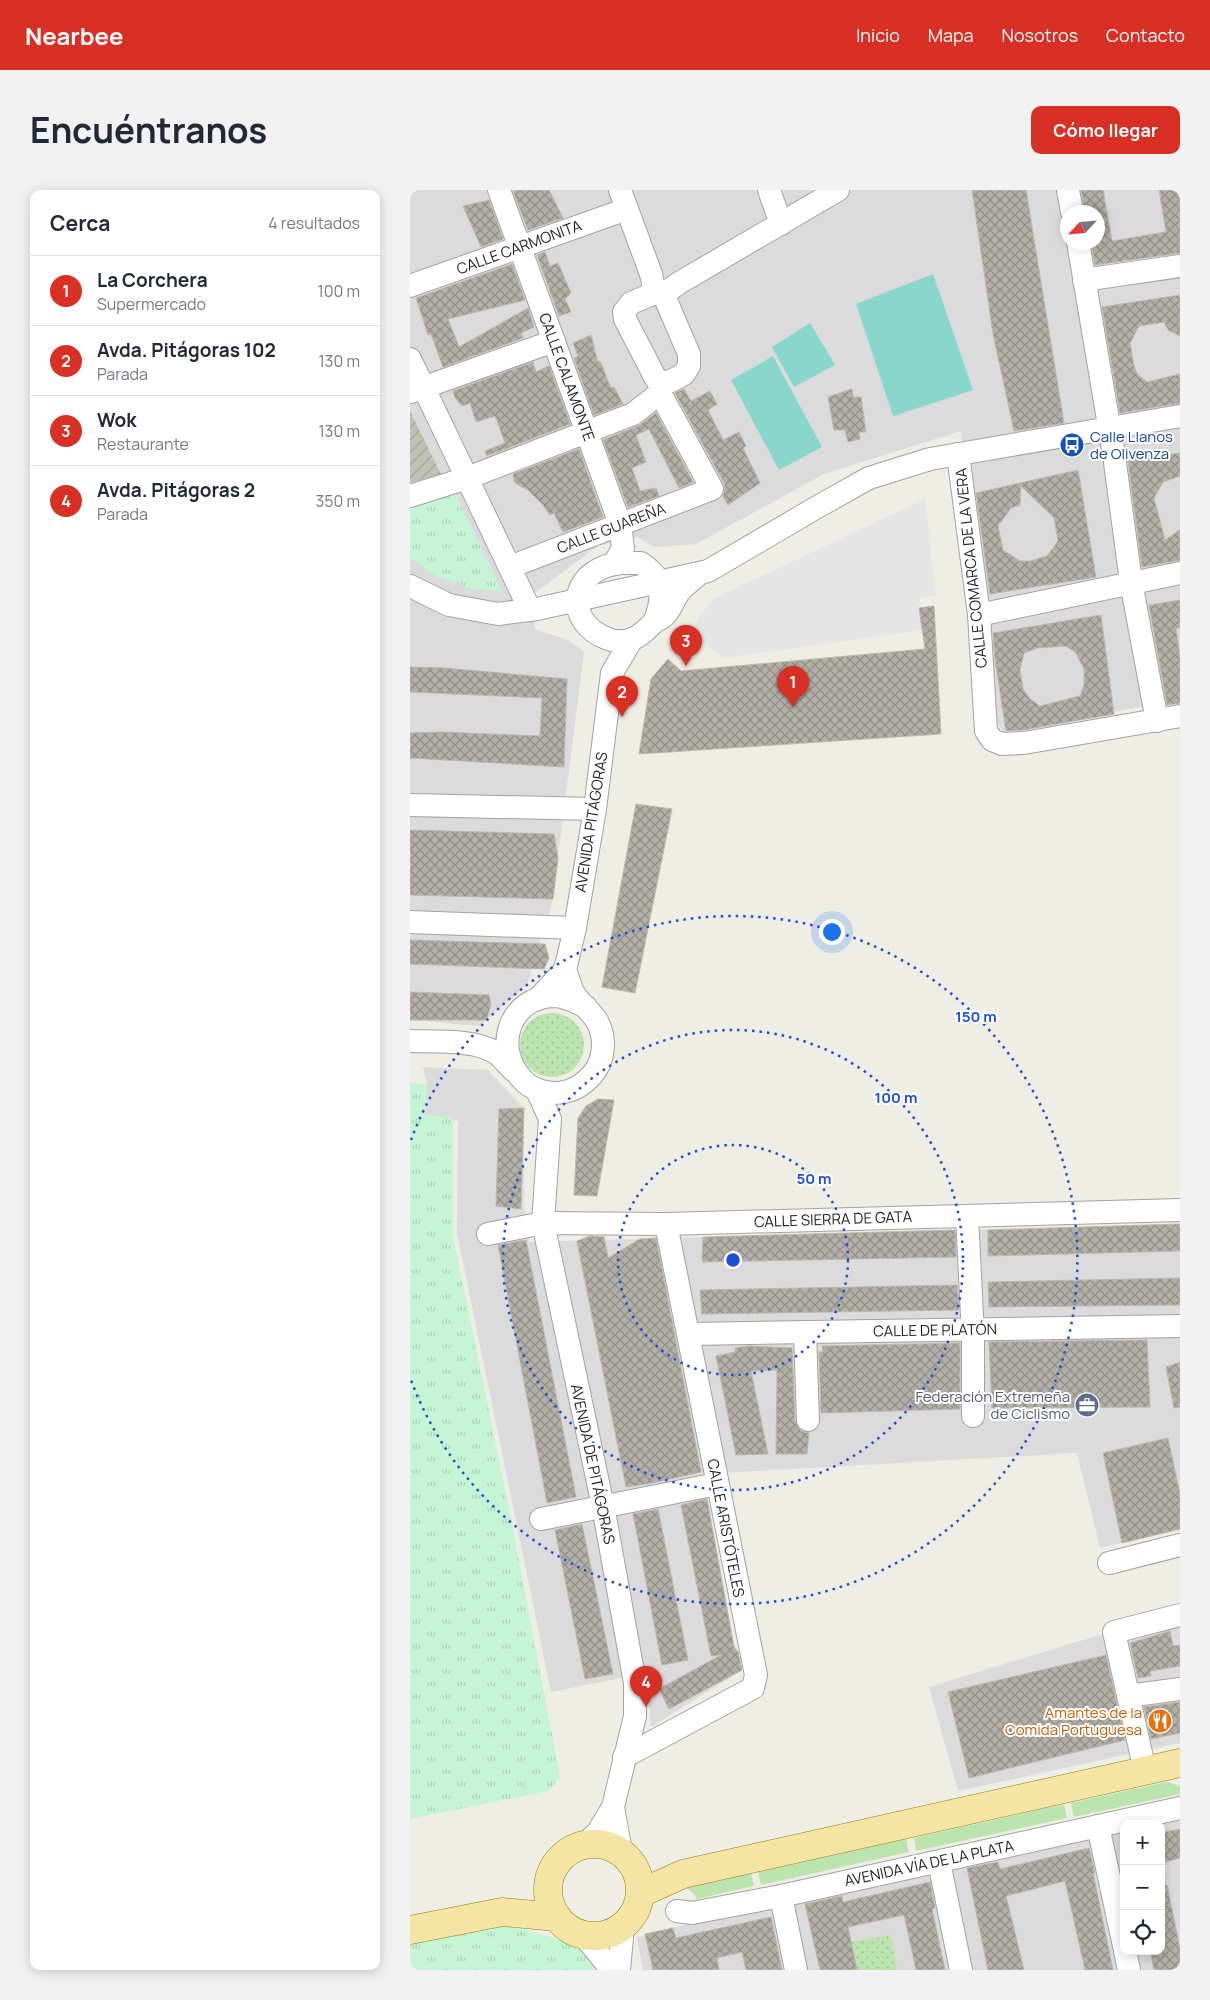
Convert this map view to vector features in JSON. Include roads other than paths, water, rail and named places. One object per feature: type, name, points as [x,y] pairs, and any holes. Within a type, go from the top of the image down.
[{"type":"main road","points":[[640,1893],[683,1874],[1180,1763]]},
{"type":"main road","points":[[627,1859],[640,1883],[640,1893],[636,1910],[623,1927],[604,1936],[584,1936],[563,1925],[550,1903],[548,1894],[550,1878],[557,1862],[570,1850],[584,1845],[601,1844],[627,1859],[683,1874]]},
{"type":"main road","points":[[502,1912],[532,1896],[550,1878]]},
{"type":"main road","points":[[410,1930],[502,1912],[557,1917]]},
{"type":"street","name":"CALLE CALAMONTE","points":[[499,190],[620,524],[619,556]]},
{"type":"street","points":[[769,190],[781,224]]},
{"type":"street","points":[[661,388],[625,319],[624,312],[631,303],[658,294],[838,190]]},
{"type":"street","points":[[1068,190],[1071,205]]},
{"type":"street","name":"CALLE CARMONITA","points":[[410,286],[520,247],[624,199]]},
{"type":"street","points":[[410,496],[467,478],[633,414],[661,388],[684,374],[689,366],[689,354],[665,298],[658,294],[624,199]]},
{"type":"street","points":[[1079,250],[1109,429],[1131,582],[1157,721],[1180,716]]},
{"type":"street","points":[[1084,280],[1180,266]]},
{"type":"street","points":[[417,390],[554,340]]},
{"type":"street","points":[[410,358],[417,390],[467,478],[530,610]]},
{"type":"street","name":"CALLE GUAREÑA","points":[[510,567],[712,489],[661,388]]},
{"type":"street","points":[[410,586],[449,605],[498,614],[530,610],[700,573],[708,571],[869,478],[930,459],[1180,416]]},
{"type":"street","name":"CALLE COMARCA DE LA VERA","points":[[958,454],[979,615],[986,731],[992,740],[1002,744],[1024,743],[1157,721]]},
{"type":"street","points":[[577,600],[582,584],[598,570],[619,556],[642,563],[659,581],[660,607],[655,621]]},
{"type":"street","points":[[595,635],[614,642],[632,639],[645,632],[655,621],[664,616],[682,589],[700,573]]},
{"type":"street","points":[[979,615],[1180,573]]},
{"type":"street","name":"AVENIDA PITÁGORAS","points":[[577,600],[578,611],[584,624],[600,643],[612,673]]},
{"type":"street","name":"AVENIDA PITÁGORAS","points":[[538,999],[565,970],[575,928],[595,808],[612,673],[632,639]]},
{"type":"street","points":[[410,805],[595,808]]},
{"type":"street","points":[[410,922],[575,928]]},
{"type":"street","points":[[410,1041],[464,1044],[496,1052],[525,1083],[537,1090],[560,1093],[570,1091],[585,1083],[596,1070],[602,1055],[603,1038],[597,1022],[574,993],[565,970]]},
{"type":"street","points":[[514,1071],[507,1055],[507,1038],[512,1022],[522,1009],[538,999],[554,996],[571,999],[586,1007]]},
{"type":"street","points":[[464,1044],[512,1022]]},
{"type":"street","name":"AVENIDA DE PITÁGORAS","points":[[537,1090],[550,1119],[542,1223],[602,1506],[635,1683],[635,1716],[613,1808]]},
{"type":"street","points":[[550,1119],[570,1091]]},
{"type":"street","name":"CALLE SIERRA DE GATA","points":[[488,1234],[542,1223],[666,1224],[1180,1210]]},
{"type":"street","points":[[967,1216],[972,1330],[972,1416]]},
{"type":"street","name":"CALLE ARISTÓTELES","points":[[624,1758],[753,1688],[756,1671],[666,1224]]},
{"type":"street","name":"CALLE DE PLATÓN","points":[[689,1334],[1180,1326]]},
{"type":"street","points":[[805,1332],[808,1420]]},
{"type":"street","points":[[541,1519],[717,1484]]},
{"type":"street","points":[[1109,1563],[1180,1546]]},
{"type":"street","points":[[1145,1771],[1114,1632],[1180,1615]]},
{"type":"street","points":[[1128,1696],[1180,1689]]},
{"type":"street","points":[[584,1845],[598,1832],[613,1808]]},
{"type":"street","points":[[613,1808],[627,1859]]},
{"type":"street","name":"AVENIDA VÍA DE LA PLATA","points":[[677,1912],[692,1913],[781,1896],[1180,1808]]},
{"type":"street","points":[[1098,1826],[1120,1928]]},
{"type":"street","points":[[939,1862],[961,1970]]},
{"type":"street","points":[[781,1896],[796,1970]]},
{"type":"street","points":[[619,1970],[623,1927]]},
{"type":"street","points":[[584,1936],[612,1970]]},
{"type":"street","points":[[1126,1955],[1129,1970]]},
{"type":"place","name":"Calle Llanos de Olivenza","points":[[1072,445]]},
{"type":"place","name":"Wok","points":[[686,666]]},
{"type":"place","name":"La Corchera","points":[[793,707]]},
{"type":"place","name":"Avda. Pitágoras 102","points":[[622,717]]},
{"type":"place","name":"Federación Extremeña de Ciclismo","points":[[1087,1405]]},
{"type":"place","name":"Avda. Pitágoras 2","points":[[646,1707]]},
{"type":"place","name":"Amantes de la Comida Portuguesa","points":[[1160,1721]]}]
